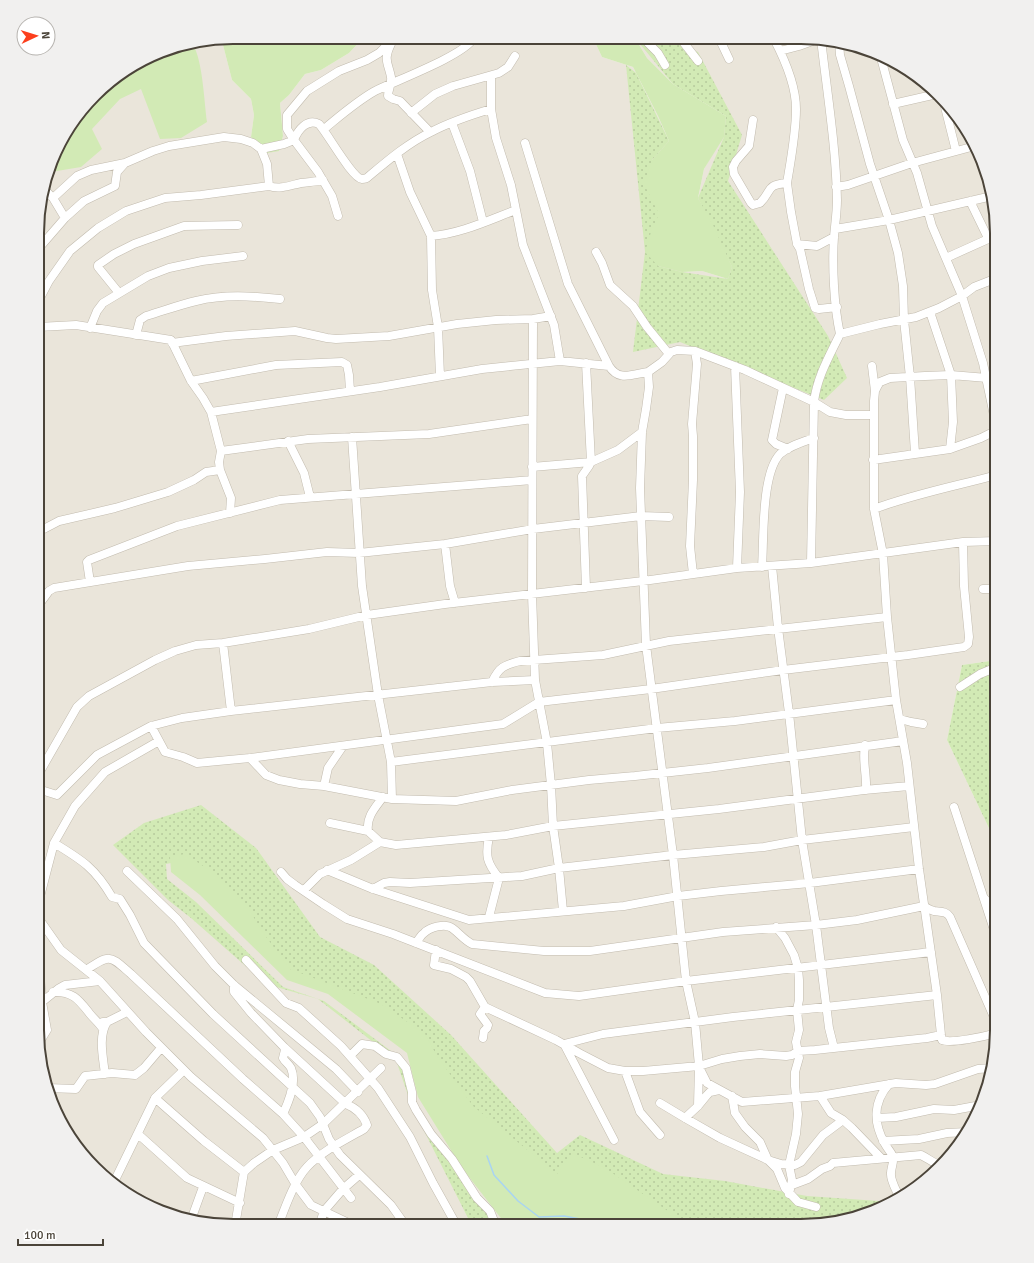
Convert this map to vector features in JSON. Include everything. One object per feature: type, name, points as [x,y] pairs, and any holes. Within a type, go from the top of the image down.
[{"type":"street","points":[[338,216],[332,196],[323,180],[287,128],[287,115],[307,91],[339,71],[367,60],[379,53],[388,44]]},
{"type":"street","points":[[391,44],[386,61],[391,77],[388,96],[400,101],[430,132]]},
{"type":"street","points":[[324,129],[374,92],[436,63],[468,44]]},
{"type":"street","points":[[649,44],[658,53],[664,65]]},
{"type":"street","points":[[685,44],[698,61]]},
{"type":"street","points":[[722,44],[729,59]]},
{"type":"street","points":[[777,44],[794,94],[796,108],[787,183],[797,244],[801,252],[809,289],[815,308],[837,307]]},
{"type":"street","points":[[780,50],[805,44]]},
{"type":"street","points":[[811,563],[814,402],[816,387],[819,379],[840,334],[837,307],[834,233],[836,187],[828,90],[821,45]]},
{"type":"street","points":[[840,48],[870,164],[875,175],[898,253],[903,286],[904,320],[910,377],[915,453]]},
{"type":"street","points":[[411,113],[436,94],[454,86],[492,76],[508,67],[515,56]]},
{"type":"street","points":[[882,63],[903,140],[917,173],[932,226],[962,296],[987,378],[990,394]]},
{"type":"street","points":[[492,76],[491,109],[496,138],[511,185],[523,244],[554,325],[560,360]]},
{"type":"street","points":[[893,104],[931,95]]},
{"type":"street","points":[[261,149],[284,144],[294,140],[298,130],[312,122],[316,123],[324,129],[350,168],[361,179],[368,177],[397,154],[430,132],[491,109]]},
{"type":"street","points":[[946,112],[956,151]]},
{"type":"street","points":[[753,120],[749,146],[734,164],[734,174],[753,205],[760,203],[770,187],[787,183]]},
{"type":"street","points":[[452,123],[470,170],[483,222]]},
{"type":"street","points":[[53,198],[77,176],[94,169],[125,163],[168,146],[224,137],[241,139],[261,149],[267,164],[269,186]]},
{"type":"street","points":[[525,143],[568,284],[609,366],[616,375],[621,376],[648,372],[662,362],[669,354],[678,350],[695,351],[735,366],[814,402],[830,412],[857,416],[873,415]]},
{"type":"street","points":[[836,187],[848,185],[912,163],[969,148]]},
{"type":"street","points":[[397,154],[410,192],[431,236],[432,290],[438,327],[440,376]]},
{"type":"street","points":[[44,242],[65,218],[84,201],[115,186],[117,172],[125,163]]},
{"type":"street","points":[[44,290],[49,280],[70,251],[98,228],[126,211],[164,198],[269,186],[280,188],[323,180]]},
{"type":"street","points":[[48,193],[53,198],[65,218]]},
{"type":"street","points":[[797,244],[817,246],[834,233],[986,197]]},
{"type":"street","points":[[946,258],[988,238],[970,201]]},
{"type":"street","points":[[431,236],[450,233],[516,210]]},
{"type":"street","points":[[119,293],[98,267],[98,265],[114,254],[134,244],[186,225],[238,225]]},
{"type":"street","points":[[596,252],[602,263],[610,285],[633,306],[646,328],[669,354]]},
{"type":"street","points":[[90,328],[97,311],[103,303],[148,276],[164,270],[202,261],[243,256]]},
{"type":"street","points":[[840,334],[916,317],[930,312],[962,296],[974,287],[990,281]]},
{"type":"street","points":[[136,335],[140,320],[146,316],[197,301],[236,296],[256,296],[280,299]]},
{"type":"street","points":[[930,312],[951,375],[953,422],[950,449]]},
{"type":"street","points":[[172,343],[226,336],[295,330],[327,338],[346,339],[357,337],[390,336],[438,327],[496,320],[551,316]]},
{"type":"street","points":[[533,318],[532,594],[535,680],[547,742],[563,911]]},
{"type":"street","points":[[44,327],[73,325],[167,339],[172,343],[191,380],[211,412],[221,451],[219,462],[220,470],[230,498],[230,513]]},
{"type":"street","points":[[693,574],[690,546],[693,480],[692,424],[697,364],[695,351]]},
{"type":"street","points":[[211,412],[482,369],[560,360],[609,366]]},
{"type":"street","points":[[191,380],[276,366],[342,362],[346,366],[349,375],[350,391]]},
{"type":"street","points":[[586,363],[591,462],[590,466],[582,476],[586,588]]},
{"type":"street","points":[[735,366],[740,492],[737,568]]},
{"type":"street","points":[[872,366],[874,392],[874,509],[883,554],[887,617],[896,700],[903,741],[941,1035],[942,1040],[949,1041],[990,1034]]},
{"type":"street","points":[[648,372],[648,394],[642,432],[640,488],[646,645],[678,896],[686,981],[695,1022],[698,1066],[698,1106]]},
{"type":"street","points":[[874,392],[880,382],[885,379],[951,375],[990,378]]},
{"type":"street","points":[[783,388],[772,440],[776,444],[788,449]]},
{"type":"street","points":[[221,451],[288,441],[429,434],[532,419]]},
{"type":"street","points":[[532,467],[591,462],[618,450],[642,432]]},
{"type":"street","points":[[873,460],[950,449],[990,434]]},
{"type":"street","points":[[352,437],[362,586],[378,695],[391,762],[392,799]]},
{"type":"street","points":[[762,567],[764,514],[769,480],[773,467],[779,455],[788,449],[814,438]]},
{"type":"street","points":[[288,441],[304,473],[310,497]]},
{"type":"street","points":[[44,529],[59,521],[115,508],[168,492],[206,472],[220,470]]},
{"type":"street","points":[[874,509],[894,501],[990,477]]},
{"type":"street","points":[[90,582],[87,562],[89,560],[176,527],[280,500],[532,480]]},
{"type":"street","points":[[44,598],[49,591],[54,588],[188,566],[327,552],[359,553],[445,544],[533,529],[641,516],[669,517]]},
{"type":"street","points":[[44,765],[77,707],[89,696],[139,668],[175,651],[201,644],[223,643],[309,629],[367,615],[455,603],[643,581],[737,568],[811,563],[963,542],[990,541]]},
{"type":"street","points":[[151,726],[166,752],[183,757],[195,763],[250,758],[503,724],[539,702],[964,647],[968,644],[969,637],[964,586],[963,542]]},
{"type":"street","points":[[445,544],[450,586],[455,603]]},
{"type":"street","points":[[772,566],[778,628],[794,755],[802,840],[810,883],[829,1028],[834,1048]]},
{"type":"street","points":[[983,589],[990,589]]},
{"type":"street","points":[[492,682],[501,667],[520,661],[603,655],[669,641],[887,617]]},
{"type":"street","points":[[223,643],[231,711]]},
{"type":"street","points":[[960,687],[970,679],[990,669]]},
{"type":"street","points":[[986,670],[990,670]]},
{"type":"street","points":[[44,791],[54,795],[60,793],[97,756],[151,726],[182,718],[231,711],[492,682],[535,680]]},
{"type":"street","points":[[391,762],[657,728],[735,721],[896,700]]},
{"type":"street","points":[[900,719],[923,724]]},
{"type":"street","points":[[44,881],[54,843],[73,809],[103,774],[159,741]]},
{"type":"street","points":[[250,758],[266,775],[272,778],[300,784],[324,786],[392,799],[456,801],[512,790],[589,780],[663,773],[903,741]]},
{"type":"street","points":[[865,745],[864,755],[866,790]]},
{"type":"street","points":[[324,786],[328,768],[343,746]]},
{"type":"street","points":[[330,823],[368,831],[380,842],[396,845],[506,835],[554,826],[719,809],[798,798],[909,786]]},
{"type":"street","points":[[368,831],[368,819],[371,812],[383,797]]},
{"type":"street","points":[[954,808],[990,918]]},
{"type":"street","points":[[373,889],[384,883],[390,882],[410,883],[522,876],[559,868],[673,855],[764,847],[802,840],[914,826]]},
{"type":"street","points":[[488,837],[486,853],[493,870],[499,878]]},
{"type":"street","points":[[304,890],[320,874],[351,860],[380,842]]},
{"type":"street","points":[[54,843],[83,861],[95,872],[112,897],[120,899],[144,943],[213,1014],[310,1103],[320,1117],[333,1147],[342,1159],[391,1205],[401,1219]]},
{"type":"street","points":[[327,870],[373,889],[469,920],[624,906],[678,896],[810,883],[919,869]]},
{"type":"street","points":[[127,871],[177,919],[215,966],[234,985],[336,1069],[358,1092]]},
{"type":"street","points":[[281,872],[287,879],[323,904],[348,918],[436,950],[545,993],[580,996],[686,981],[931,952]]},
{"type":"street","points":[[489,917],[499,878]]},
{"type":"street","points":[[982,895],[990,904]]},
{"type":"street","points":[[416,943],[429,929],[444,926],[452,928],[466,941],[472,944],[544,951],[590,951],[723,932],[816,925],[858,920],[924,906],[934,911],[949,914],[990,1008]]},
{"type":"street","points":[[44,926],[61,950],[100,981],[161,1048],[184,1070],[260,1134],[273,1150],[311,1205],[341,1219]]},
{"type":"street","points":[[776,928],[785,938],[794,954],[798,968],[799,1000],[797,1010],[799,1030],[796,1042],[799,1064],[795,1072],[797,1126],[788,1165],[792,1180],[789,1194]]},
{"type":"street","points":[[436,950],[434,965],[462,973],[470,981],[485,1007],[564,1044],[608,1068],[625,1071],[643,1071],[698,1066],[722,1059],[760,1054],[786,1056],[792,1055],[798,1051],[926,1038],[941,1035]]},
{"type":"street","points":[[86,970],[100,960],[107,958],[115,960],[243,1079],[283,1114],[304,1137],[351,1198]]},
{"type":"street","points":[[246,960],[286,1004],[299,1008],[341,1046],[371,1079],[410,1137],[453,1219]]},
{"type":"street","points":[[44,1000],[53,992],[65,985],[100,981]]},
{"type":"street","points":[[234,985],[234,992],[251,1013],[284,1047],[346,1104],[355,1108],[367,1125],[364,1129],[319,1156],[303,1172],[281,1219]]},
{"type":"street","points":[[53,992],[63,992],[72,995],[98,1022],[105,1025]]},
{"type":"street","points":[[564,1044],[603,1034],[797,1010],[937,995]]},
{"type":"street","points":[[483,1038],[484,1031],[488,1025],[480,1014],[485,1007]]},
{"type":"street","points":[[105,1025],[127,1012]]},
{"type":"street","points":[[44,1019],[47,1030],[44,1035]]},
{"type":"street","points":[[105,1025],[102,1048],[105,1074]]},
{"type":"street","points":[[350,1056],[362,1044],[373,1045],[386,1054],[397,1057],[407,1070],[412,1092],[412,1102],[416,1110],[431,1134],[452,1159],[477,1198],[490,1211],[493,1219]]},
{"type":"street","points":[[564,1044],[614,1140]]},
{"type":"street","points":[[283,1114],[288,1104],[293,1076],[291,1069],[283,1058],[285,1050],[284,1047]]},
{"type":"street","points":[[53,1088],[74,1089],[78,1087],[85,1076],[116,1073],[132,1076],[138,1074],[161,1048]]},
{"type":"street","points":[[698,1066],[707,1083],[738,1100],[746,1102],[820,1096],[864,1090],[889,1084],[935,1084],[978,1069],[986,1068]]},
{"type":"street","points":[[237,1219],[244,1172],[273,1150],[304,1137],[323,1124],[346,1104],[381,1068]]},
{"type":"street","points":[[116,1178],[156,1098],[184,1070]]},
{"type":"street","points":[[625,1071],[640,1112],[660,1135]]},
{"type":"street","points":[[889,1084],[882,1092],[877,1105],[877,1118],[883,1141],[893,1157],[891,1175],[898,1192]]},
{"type":"street","points":[[685,1118],[710,1092],[719,1090]]},
{"type":"street","points":[[732,1096],[735,1113],[745,1127],[760,1142],[768,1160],[777,1169],[789,1194],[798,1202],[816,1207]]},
{"type":"street","points":[[820,1096],[830,1112],[843,1120],[881,1158]]},
{"type":"street","points":[[156,1098],[204,1141],[244,1172]]},
{"type":"street","points":[[660,1103],[720,1138],[777,1164],[795,1165],[801,1162],[823,1135],[843,1120]]},
{"type":"street","points":[[877,1118],[896,1117],[934,1109],[954,1110],[974,1106]]},
{"type":"street","points":[[883,1141],[919,1139],[947,1133],[960,1132]]},
{"type":"street","points":[[138,1134],[187,1178],[240,1203]]},
{"type":"street","points":[[792,1185],[808,1179],[833,1163],[893,1157],[921,1156],[935,1164]]},
{"type":"street","points":[[321,1219],[324,1211],[343,1189],[359,1175]]},
{"type":"street","points":[[193,1215],[204,1187]]},
{"type":"shaded area","points":[[223,44],[232,80],[251,99],[254,115],[251,137],[279,151],[283,136],[280,103],[289,95],[305,74],[321,70],[349,53],[357,44],[596,44],[602,57],[633,67],[669,141],[682,272],[702,271],[728,279],[698,198],[704,169],[713,153],[726,116],[673,84],[647,58],[639,44],[813,44],[850,50],[862,54],[895,69],[916,83],[935,99],[958,128],[976,161],[984,184],[990,221],[990,661],[962,665],[947,740],[990,830],[990,1042],[984,1079],[976,1102],[965,1124],[951,1145],[935,1164],[916,1180],[895,1194],[873,1205],[850,1213],[813,1219],[221,1219],[184,1213],[161,1205],[139,1194],[118,1180],[99,1164],[83,1145],[69,1124],[58,1102],[50,1079],[44,1042],[44,221],[50,184],[58,161],[69,139],[91,108],[118,83],[139,69],[161,58],[184,50]]},
{"type":"green space","points":[[357,44],[349,53],[321,70],[305,74],[289,95],[280,103],[283,136],[279,151],[267,153],[251,137],[254,115],[251,99],[232,80],[223,45]]},
{"type":"green space","points":[[596,44],[639,44],[647,58],[673,84],[726,116],[724,137],[704,169],[698,198],[713,225],[732,267],[728,279],[702,271],[682,272],[658,266],[645,252],[651,232],[659,214],[644,184],[652,160],[669,141],[633,67],[602,57]]},
{"type":"green space","points":[[640,44],[679,44],[698,52],[742,135],[728,181],[828,336],[847,378],[824,400],[680,342],[633,352],[645,252],[626,65],[636,73],[669,141],[652,160],[659,214],[658,266],[682,272],[728,279],[732,267],[698,198],[724,137],[726,116],[673,84]]},
{"type":"green space","points":[[195,48],[203,82],[207,122],[181,138],[160,139],[141,89],[120,99],[92,129],[102,149],[81,167],[54,171],[69,139],[83,118],[99,99],[118,83],[139,69],[161,58],[184,50]]},
{"type":"green space","points":[[990,661],[990,830],[947,740],[962,665]]},
{"type":"green space","points":[[201,805],[256,848],[320,937],[374,965],[451,1035],[557,1153],[580,1135],[663,1174],[725,1181],[807,1196],[880,1201],[850,1213],[813,1219],[656,1219],[554,1181],[511,1147],[377,1011],[286,975],[181,861],[166,864],[167,879],[196,902],[283,987],[324,1001],[403,1060],[415,1104],[493,1219],[468,1219],[412,1107],[396,1060],[318,999],[266,984],[191,918],[168,900],[113,845],[144,823]]},
{"type":"green space","points":[[185,854],[215,874],[248,907],[261,930],[290,969],[381,1004],[425,1034],[437,1056],[473,1106],[557,1174],[572,1153],[605,1168],[680,1219],[502,1219],[462,1168],[418,1097],[407,1053],[328,994],[287,980],[200,895],[171,872],[170,857]]},
{"type":"waterway","points":[[487,1156],[494,1175],[518,1201],[539,1217],[564,1216],[580,1219]]}]
